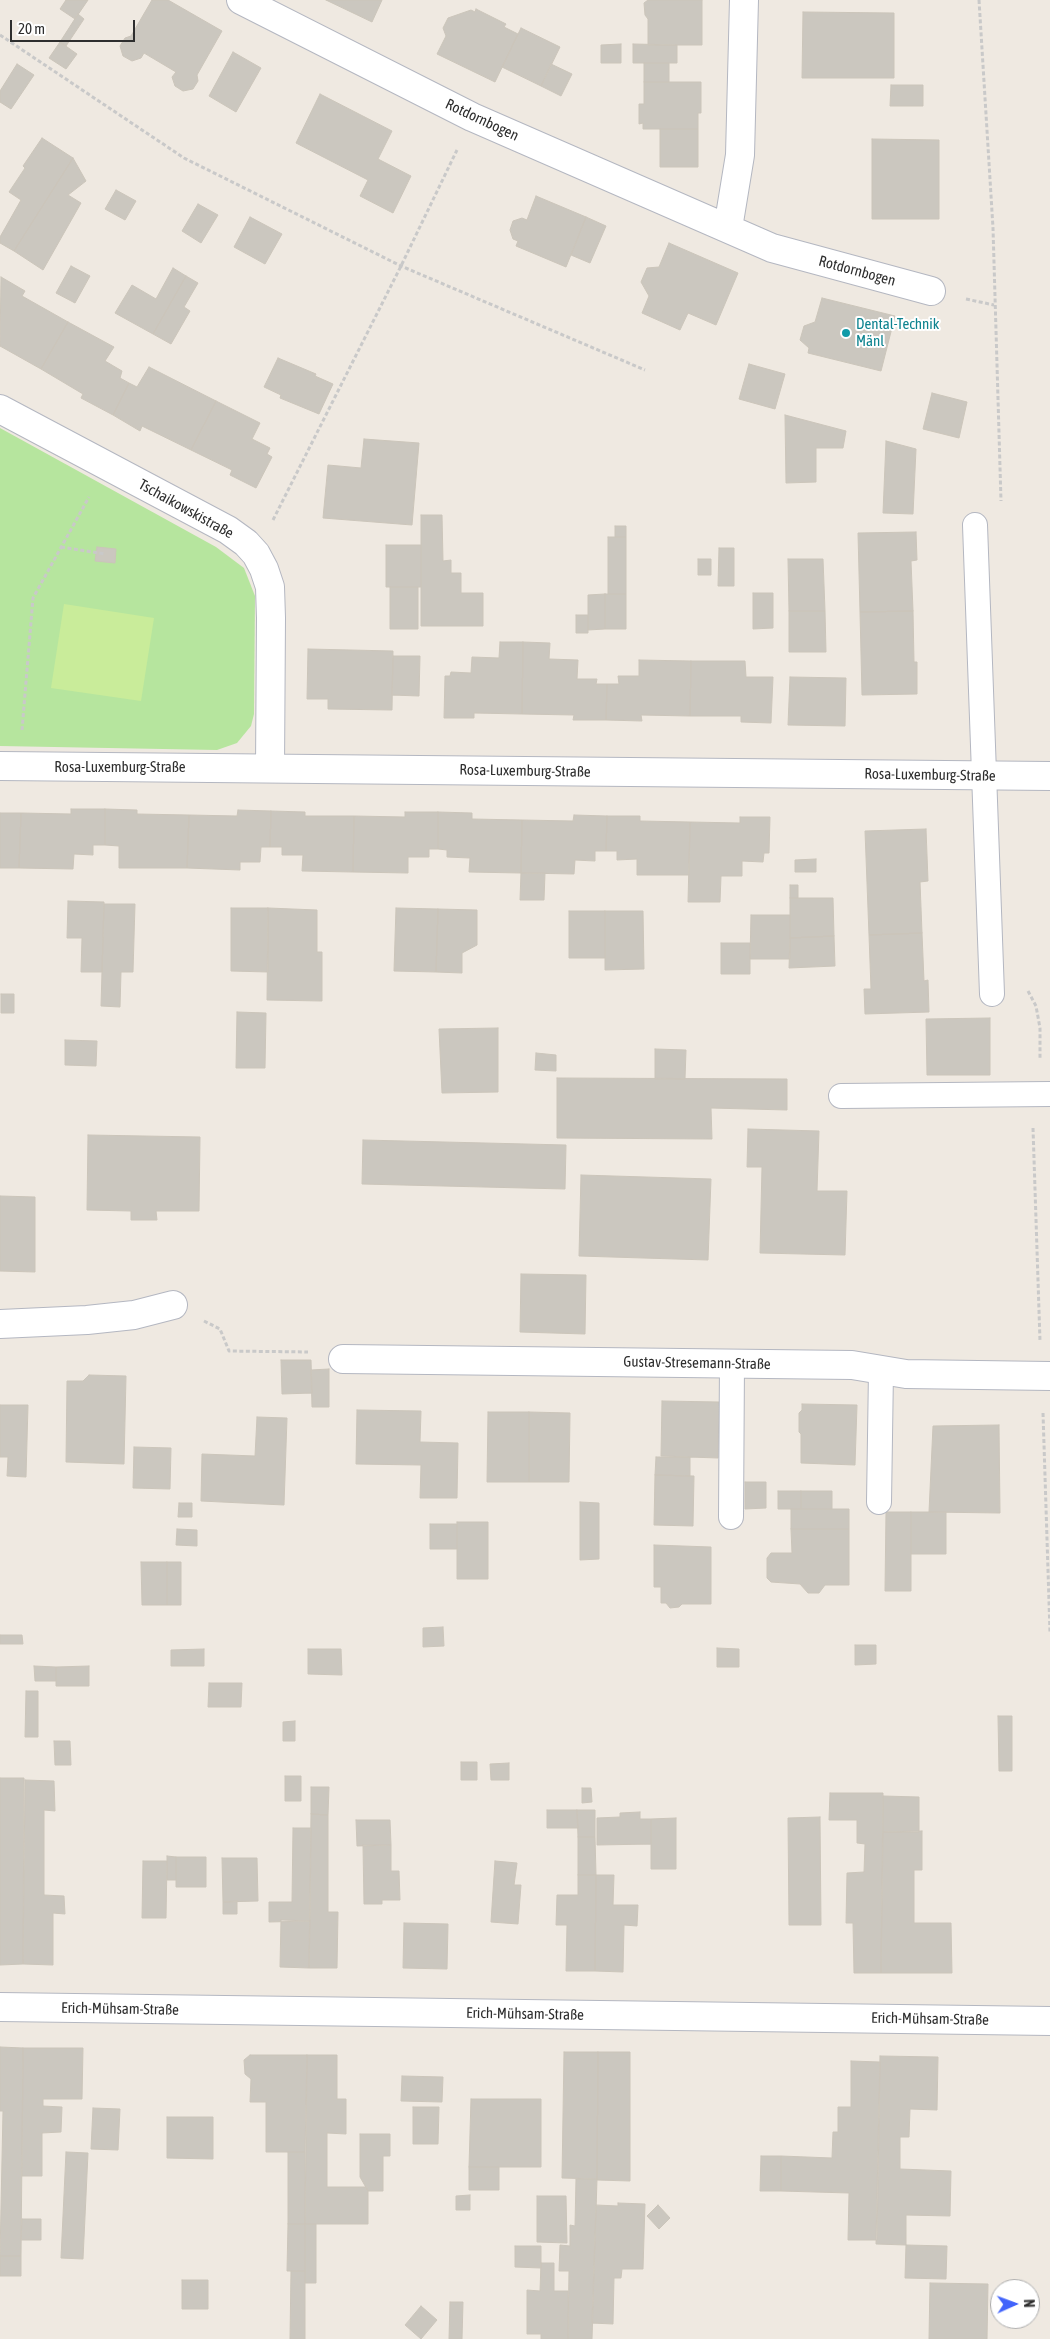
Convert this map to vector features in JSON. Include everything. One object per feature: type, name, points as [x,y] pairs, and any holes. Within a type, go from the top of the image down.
[{"type":"street","name":"Rotdornbogen","points":[[241,0],[472,117],[772,248],[930,291]]},
{"type":"street","points":[[728,228],[736,191],[740,155],[744,0]]},
{"type":"street","name":"Tschaikowskistraße","points":[[0,409],[228,530],[246,543],[256,554],[264,569],[270,587],[270,768]]},
{"type":"street","name":"Rosa-Luxemburg-Straße","points":[[10,766],[1050,776]]},
{"type":"street","points":[[0,1324],[134,1315],[173,1305]]},
{"type":"street","name":"Gustav-Stresemann-Straße","points":[[343,1359],[852,1365],[906,1374],[1050,1376]]},
{"type":"street","name":"Erich-Mühsam-Straße","points":[[0,2007],[1050,2020]]},
{"type":"lane","points":[[975,525],[992,994]]},
{"type":"lane","points":[[841,1096],[1050,1094]]},
{"type":"lane","points":[[730,1517],[732,1363]]},
{"type":"lane","points":[[879,1502],[881,1371]]},
{"type":"path","points":[[0,35],[184,158],[401,266],[645,370]]},
{"type":"path","points":[[256,554],[401,266],[472,117]]},
{"type":"path","points":[[10,766],[33,598],[106,465]]},
{"type":"path","points":[[62,547],[105,554]]},
{"type":"path","points":[[173,1305],[220,1329],[229,1352],[318,1352],[343,1359]]},
{"type":"green space","points":[[0,428],[216,547],[244,568],[255,596],[254,714],[251,726],[237,743],[217,750],[0,746]]},
{"type":"green space","points":[[64,604],[154,618],[141,701],[51,688]]},
{"type":"building","points":[[66,0],[88,0],[75,19],[60,9]]},
{"type":"building","points":[[152,0],[168,0],[222,31],[197,75],[198,81],[193,89],[183,91],[175,86],[172,77],[176,72],[144,53],[141,58],[132,61],[123,56],[120,46],[125,38],[131,36]]},
{"type":"building","points":[[326,0],[382,0],[372,22]]},
{"type":"building","points":[[648,0],[702,0],[702,45],[648,45],[648,19],[645,15],[644,3]]},
{"type":"building","points":[[476,9],[506,24],[504,27],[518,34],[495,82],[437,54],[446,36],[443,28],[448,18],[471,10],[475,12]]},
{"type":"building","points":[[803,12],[894,13],[894,78],[802,78]]},
{"type":"building","points":[[78,14],[84,19],[66,46],[60,42]]},
{"type":"building","points":[[521,28],[560,47],[541,86],[502,67]]},
{"type":"building","points":[[60,42],[77,54],[66,69],[49,58]]},
{"type":"building","points":[[621,44],[621,63],[601,63],[601,45]]},
{"type":"building","points":[[633,44],[677,45],[677,63],[633,63]]},
{"type":"building","points":[[233,52],[261,68],[236,112],[209,96]]},
{"type":"building","points":[[644,63],[669,63],[669,82],[644,82]]},
{"type":"building","points":[[17,64],[34,75],[11,109],[0,102],[0,91]]},
{"type":"building","points":[[551,64],[572,74],[561,96],[541,86]]},
{"type":"building","points":[[644,82],[701,82],[701,113],[698,113],[698,129],[643,129],[643,123],[639,124],[639,104],[644,104]]},
{"type":"building","points":[[891,85],[923,85],[923,106],[890,106]]},
{"type":"building","points":[[320,94],[392,131],[378,159],[411,176],[393,213],[360,196],[368,180],[296,143]]},
{"type":"building","points":[[660,129],[698,129],[698,167],[660,167]]},
{"type":"building","points":[[42,138],[73,158],[14,251],[0,243],[0,237],[21,200],[9,192],[25,168],[23,166]]},
{"type":"building","points":[[872,139],[939,140],[939,219],[872,219]]},
{"type":"building","points":[[73,158],[86,181],[68,195],[81,203],[43,270],[14,251]]},
{"type":"building","points":[[116,190],[136,201],[125,220],[105,209]]},
{"type":"building","points":[[536,196],[586,217],[566,267],[516,246],[518,241],[513,239],[510,230],[513,221],[522,218],[527,220]]},
{"type":"building","points":[[198,204],[218,215],[201,243],[182,231]]},
{"type":"building","points":[[250,217],[282,234],[265,264],[234,247]]},
{"type":"building","points":[[586,217],[606,226],[590,263],[571,255]]},
{"type":"building","points":[[669,243],[738,273],[716,325],[688,313],[680,330],[642,313],[649,296],[641,282],[647,268],[659,267]]},
{"type":"building","points":[[71,266],[90,276],[75,303],[56,293]]},
{"type":"building","points":[[173,268],[186,276],[153,334],[115,313],[132,285],[156,299]]},
{"type":"building","points":[[186,276],[198,283],[184,307],[190,311],[171,344],[153,334]]},
{"type":"building","points":[[1,277],[25,291],[22,296],[68,322],[41,369],[0,346]]},
{"type":"building","name":"Dental-Technik Mänl","points":[[822,298],[895,316],[881,371],[808,353],[809,348],[800,340],[804,326],[815,322]]},
{"type":"building","points":[[68,322],[114,347],[105,361],[122,371],[120,378],[129,383],[113,415],[81,398],[83,394],[41,369]]},
{"type":"building","points":[[278,358],[316,374],[315,376],[333,384],[319,414],[280,398],[281,395],[264,387]]},
{"type":"building","points":[[749,364],[785,374],[775,409],[739,399]]},
{"type":"building","points":[[149,367],[216,401],[191,450],[142,426],[140,431],[113,415],[129,383],[137,387]]},
{"type":"building","points":[[932,393],[967,402],[959,438],[923,429]]},
{"type":"building","points":[[216,401],[260,423],[252,439],[270,448],[267,454],[272,457],[256,488],[230,475],[232,470],[191,450]]},
{"type":"building","points":[[785,415],[846,431],[843,448],[816,448],[816,482],[786,483]]},
{"type":"building","points":[[364,439],[419,443],[412,525],[323,518],[328,465],[361,468]]},
{"type":"building","points":[[886,441],[916,449],[913,514],[883,513]]},
{"type":"building","points":[[421,515],[442,515],[443,561],[451,560],[451,573],[461,573],[461,593],[483,593],[483,626],[421,626]]},
{"type":"building","points":[[615,526],[626,526],[626,537],[615,537]]},
{"type":"building","points":[[916,532],[917,560],[911,561],[913,611],[860,612],[858,533]]},
{"type":"building","points":[[608,537],[626,537],[626,594],[608,594]]},
{"type":"building","points":[[386,545],[421,545],[421,587],[386,587]]},
{"type":"building","points":[[97,547],[116,549],[115,563],[95,561]]},
{"type":"building","points":[[719,548],[734,548],[734,586],[718,586]]},
{"type":"building","points":[[698,559],[711,559],[711,575],[698,575]]},
{"type":"building","points":[[788,559],[823,559],[825,611],[789,611]]},
{"type":"building","points":[[390,587],[418,587],[418,629],[390,629]]},
{"type":"building","points":[[753,593],[773,593],[773,628],[753,629]]},
{"type":"building","points":[[605,594],[605,629],[588,630],[588,595]]},
{"type":"building","points":[[605,594],[626,594],[626,629],[605,629]]},
{"type":"building","points":[[789,611],[825,611],[826,652],[789,652]]},
{"type":"building","points":[[913,611],[914,662],[917,662],[917,694],[862,695],[860,612]]},
{"type":"building","points":[[576,615],[588,615],[588,633],[576,633]]},
{"type":"building","points":[[500,642],[523,642],[522,714],[474,713],[474,718],[444,718],[445,676],[450,676],[451,672],[471,673],[472,657],[499,658]]},
{"type":"building","points":[[523,642],[550,643],[549,659],[578,660],[577,679],[597,679],[596,684],[607,684],[606,720],[573,720],[574,715],[522,714]]},
{"type":"building","points":[[308,649],[393,651],[392,710],[328,709],[328,699],[307,699]]},
{"type":"building","points":[[393,656],[420,656],[419,696],[392,695]]},
{"type":"building","points":[[639,660],[691,661],[690,716],[641,715],[642,721],[606,720],[607,684],[619,684],[618,676],[639,676]]},
{"type":"building","points":[[691,661],[745,661],[746,677],[773,677],[771,723],[741,722],[741,716],[690,716]]},
{"type":"building","points":[[790,677],[846,678],[845,726],[788,725]]},
{"type":"building","points":[[71,809],[105,809],[105,845],[93,845],[93,855],[74,854],[73,869],[19,868],[21,813],[71,814]]},
{"type":"building","points":[[105,809],[137,810],[137,814],[189,815],[187,868],[119,868],[119,846],[105,845]]},
{"type":"building","points":[[238,810],[271,811],[270,847],[261,847],[260,862],[240,862],[240,870],[187,868],[189,815],[237,816]]},
{"type":"building","points":[[271,811],[305,812],[305,816],[354,816],[353,872],[302,871],[303,855],[282,855],[282,847],[270,847]]},
{"type":"building","points":[[405,812],[438,812],[438,849],[429,849],[429,857],[408,857],[408,873],[353,872],[354,816],[405,817]]},
{"type":"building","points":[[438,812],[472,813],[472,819],[522,820],[521,873],[469,872],[470,858],[447,857],[447,850],[438,849]]},
{"type":"building","points":[[0,813],[21,813],[19,868],[0,868]]},
{"type":"building","points":[[574,815],[607,816],[606,851],[595,851],[595,861],[575,860],[574,874],[521,873],[522,820],[573,821]]},
{"type":"building","points":[[607,816],[640,816],[640,821],[690,822],[689,875],[637,875],[637,859],[617,860],[617,851],[606,851]]},
{"type":"building","points":[[740,817],[770,817],[769,853],[764,853],[763,862],[742,861],[742,876],[721,876],[720,902],[688,902],[690,822],[740,823]]},
{"type":"building","points":[[926,829],[928,881],[920,882],[922,933],[869,935],[865,831]]},
{"type":"building","points":[[816,859],[816,872],[795,872],[795,860]]},
{"type":"building","points":[[521,873],[545,873],[544,900],[520,900]]},
{"type":"building","points":[[790,885],[798,885],[798,898],[790,898]]},
{"type":"building","points":[[790,898],[833,898],[834,936],[790,938]]},
{"type":"building","points":[[68,901],[104,902],[102,972],[81,972],[82,938],[67,938]]},
{"type":"building","points":[[104,904],[135,904],[133,972],[121,972],[120,1007],[101,1006]]},
{"type":"building","points":[[231,908],[268,908],[268,972],[231,971]]},
{"type":"building","points":[[268,908],[317,910],[317,952],[322,952],[322,1001],[267,1000]]},
{"type":"building","points":[[396,908],[438,909],[436,972],[394,971]]},
{"type":"building","points":[[438,909],[477,910],[477,945],[462,953],[462,973],[436,972]]},
{"type":"building","points":[[569,911],[605,911],[605,958],[569,958]]},
{"type":"building","points":[[605,911],[643,911],[644,969],[605,970]]},
{"type":"building","points":[[751,915],[790,915],[790,959],[750,959]]},
{"type":"building","points":[[922,933],[924,981],[928,980],[929,1012],[865,1014],[864,989],[871,989],[869,935]]},
{"type":"building","points":[[834,936],[835,966],[789,968],[790,938]]},
{"type":"building","points":[[721,943],[750,943],[750,974],[721,974]]},
{"type":"building","points":[[1,994],[14,994],[14,1013],[1,1013]]},
{"type":"building","points":[[237,1012],[266,1013],[265,1068],[236,1068]]},
{"type":"building","points":[[990,1018],[990,1075],[927,1075],[926,1019]]},
{"type":"building","points":[[498,1028],[498,1092],[442,1093],[439,1029]]},
{"type":"building","points":[[65,1040],[97,1041],[96,1066],[65,1065]]},
{"type":"building","points":[[655,1049],[686,1050],[685,1079],[655,1079]]},
{"type":"building","points":[[536,1053],[556,1055],[556,1071],[535,1070]]},
{"type":"building","points":[[557,1078],[787,1079],[787,1110],[711,1108],[712,1139],[557,1138]]},
{"type":"building","points":[[748,1129],[819,1131],[817,1191],[847,1191],[845,1255],[760,1253],[762,1167],[747,1167]]},
{"type":"building","points":[[88,1135],[200,1137],[199,1211],[156,1211],[157,1220],[131,1220],[131,1211],[87,1210]]},
{"type":"building","points":[[363,1140],[566,1145],[565,1189],[362,1184]]},
{"type":"building","points":[[581,1175],[711,1179],[708,1260],[579,1256]]},
{"type":"building","points":[[0,1196],[35,1197],[35,1272],[0,1271]]},
{"type":"building","points":[[521,1274],[586,1275],[585,1334],[520,1332]]},
{"type":"building","points":[[281,1360],[311,1360],[312,1393],[282,1394]]},
{"type":"building","points":[[329,1369],[329,1407],[312,1407],[311,1370]]},
{"type":"building","points":[[89,1375],[126,1376],[124,1464],[66,1462],[67,1381],[83,1381]]},
{"type":"building","points":[[662,1401],[719,1402],[718,1458],[661,1456]]},
{"type":"building","points":[[802,1404],[857,1405],[855,1465],[801,1463],[799,1413],[802,1410]]},
{"type":"building","points":[[0,1405],[28,1405],[26,1477],[7,1476],[8,1457],[0,1457]]},
{"type":"building","points":[[357,1410],[421,1411],[420,1442],[458,1443],[457,1498],[420,1498],[421,1465],[356,1464]]},
{"type":"building","points":[[488,1412],[529,1412],[529,1482],[487,1482]]},
{"type":"building","points":[[529,1412],[570,1413],[569,1482],[529,1482]]},
{"type":"building","points":[[257,1417],[287,1418],[284,1505],[201,1501],[202,1454],[255,1456]]},
{"type":"building","points":[[999,1425],[1000,1513],[929,1512],[933,1426]]},
{"type":"building","points":[[134,1447],[171,1448],[170,1489],[133,1488]]},
{"type":"building","points":[[656,1457],[690,1457],[690,1476],[655,1475]]},
{"type":"building","points":[[655,1475],[694,1476],[693,1526],[654,1525]]},
{"type":"building","points":[[745,1482],[766,1482],[766,1508],[745,1509]]},
{"type":"building","points":[[778,1491],[801,1491],[801,1509],[778,1509]]},
{"type":"building","points":[[801,1491],[832,1491],[832,1509],[801,1509]]},
{"type":"building","points":[[580,1502],[599,1503],[599,1559],[580,1560]]},
{"type":"building","points":[[179,1503],[192,1503],[192,1517],[178,1517]]},
{"type":"building","points":[[791,1509],[849,1509],[849,1529],[791,1529]]},
{"type":"building","points":[[886,1512],[911,1512],[911,1591],[885,1591]]},
{"type":"building","points":[[911,1512],[946,1512],[946,1554],[911,1554]]},
{"type":"building","points":[[457,1522],[488,1522],[488,1579],[457,1579]]},
{"type":"building","points":[[430,1524],[457,1524],[457,1549],[430,1549]]},
{"type":"building","points":[[177,1529],[197,1530],[197,1546],[176,1545]]},
{"type":"building","points":[[791,1529],[849,1529],[849,1585],[825,1585],[819,1593],[808,1593],[800,1584],[771,1582],[767,1578],[767,1558],[771,1553],[792,1553]]},
{"type":"building","points":[[654,1545],[711,1547],[711,1604],[682,1604],[679,1607],[670,1608],[666,1603],[661,1603],[661,1587],[654,1587]]},
{"type":"building","points":[[141,1562],[167,1562],[167,1605],[142,1605]]},
{"type":"building","points":[[167,1562],[181,1562],[181,1605],[167,1605]]},
{"type":"building","points":[[443,1627],[444,1646],[423,1647],[423,1628]]},
{"type":"building","points":[[0,1635],[22,1635],[23,1644],[0,1644]]},
{"type":"building","points":[[855,1645],[876,1645],[876,1664],[855,1665]]},
{"type":"building","points":[[717,1648],[739,1649],[739,1667],[717,1667]]},
{"type":"building","points":[[204,1649],[204,1666],[171,1666],[171,1650]]},
{"type":"building","points":[[308,1649],[341,1649],[342,1675],[308,1674]]},
{"type":"building","points":[[34,1666],[56,1667],[56,1681],[35,1681]]},
{"type":"building","points":[[89,1666],[89,1686],[56,1686],[56,1667]]},
{"type":"building","points":[[209,1683],[242,1683],[241,1707],[208,1707]]},
{"type":"building","points":[[26,1691],[38,1691],[38,1737],[25,1737]]},
{"type":"building","points":[[998,1716],[1012,1716],[1012,1771],[999,1771]]},
{"type":"building","points":[[295,1721],[295,1741],[283,1741],[283,1722]]},
{"type":"building","points":[[54,1741],[70,1741],[71,1765],[55,1765]]},
{"type":"building","points":[[461,1762],[477,1762],[477,1780],[461,1780]]},
{"type":"building","points":[[509,1763],[509,1780],[491,1780],[490,1764]]},
{"type":"building","points":[[285,1776],[301,1776],[301,1801],[285,1801]]},
{"type":"building","points":[[0,1778],[24,1778],[23,1964],[0,1965]]},
{"type":"building","points":[[25,1780],[54,1781],[55,1811],[44,1810],[44,1895],[64,1896],[65,1914],[53,1913],[53,1965],[23,1964]]},
{"type":"building","points":[[311,1787],[329,1787],[328,1815],[311,1814]]},
{"type":"building","points":[[582,1788],[591,1788],[592,1802],[582,1803]]},
{"type":"building","points":[[830,1793],[883,1793],[881,1973],[854,1973],[853,1923],[846,1923],[847,1873],[864,1872],[865,1844],[857,1843],[857,1820],[829,1820]]},
{"type":"building","points":[[883,1796],[919,1797],[919,1832],[883,1832]]},
{"type":"building","points":[[547,1810],[577,1810],[578,1828],[547,1828]]},
{"type":"building","points":[[577,1810],[595,1810],[595,1837],[578,1837]]},
{"type":"building","points":[[640,1812],[640,1819],[651,1819],[651,1844],[597,1845],[597,1818],[620,1817],[620,1813]]},
{"type":"building","points":[[311,1814],[328,1815],[328,1912],[338,1912],[337,1968],[309,1968]]},
{"type":"building","points":[[820,1817],[821,1925],[789,1925],[788,1818]]},
{"type":"building","points":[[676,1818],[676,1869],[651,1869],[651,1819]]},
{"type":"building","points":[[356,1820],[390,1820],[391,1845],[357,1846]]},
{"type":"building","points":[[293,1828],[311,1828],[310,1921],[269,1922],[269,1902],[292,1902]]},
{"type":"building","points":[[922,1831],[922,1870],[914,1870],[914,1923],[951,1923],[952,1973],[881,1973],[883,1832]]},
{"type":"building","points":[[578,1837],[595,1837],[596,1875],[578,1875]]},
{"type":"building","points":[[363,1845],[391,1845],[391,1871],[399,1871],[400,1900],[382,1900],[382,1904],[364,1904]]},
{"type":"building","points":[[167,1856],[176,1857],[176,1880],[167,1880]]},
{"type":"building","points":[[176,1857],[206,1857],[206,1887],[176,1887]]},
{"type":"building","points":[[222,1858],[257,1858],[258,1901],[223,1902]]},
{"type":"building","points":[[143,1861],[167,1861],[166,1918],[142,1918]]},
{"type":"building","points":[[495,1861],[517,1863],[514,1885],[521,1885],[518,1924],[491,1922]]},
{"type":"building","points":[[578,1875],[596,1875],[595,1971],[566,1971],[567,1925],[556,1925],[557,1895],[578,1895]]},
{"type":"building","points":[[596,1875],[614,1875],[613,1905],[638,1905],[637,1926],[624,1925],[623,1972],[595,1971]]},
{"type":"building","points":[[237,1901],[237,1914],[223,1914],[223,1902]]},
{"type":"building","points":[[281,1920],[310,1921],[309,1968],[280,1967]]},
{"type":"building","points":[[404,1923],[448,1924],[447,1969],[403,1968]]},
{"type":"building","points":[[0,2047],[23,2048],[21,2256],[0,2256],[3,2111],[0,2111]]},
{"type":"building","points":[[23,2048],[83,2048],[82,2099],[43,2099],[43,2106],[62,2107],[61,2132],[42,2133],[42,2176],[22,2176]]},
{"type":"building","points":[[564,2052],[598,2052],[597,2179],[562,2178]]},
{"type":"building","points":[[598,2052],[630,2052],[630,2181],[597,2180]]},
{"type":"building","points":[[250,2055],[307,2055],[305,2152],[266,2152],[266,2102],[250,2102],[251,2079],[245,2074],[244,2060]]},
{"type":"building","points":[[307,2055],[337,2055],[337,2099],[346,2099],[346,2134],[327,2133],[327,2187],[366,2187],[368,2191],[368,2224],[305,2224]]},
{"type":"building","points":[[880,2056],[938,2057],[937,2110],[910,2109],[909,2137],[900,2137],[900,2169],[951,2171],[950,2216],[906,2215],[906,2245],[876,2244]]},
{"type":"building","points":[[851,2061],[880,2062],[877,2240],[848,2240],[849,2193],[781,2191],[781,2156],[832,2158],[833,2132],[838,2132],[838,2107],[851,2107]]},
{"type":"building","points":[[402,2076],[443,2077],[442,2102],[401,2101]]},
{"type":"building","points":[[471,2099],[541,2099],[541,2167],[469,2167]]},
{"type":"building","points":[[413,2107],[439,2107],[438,2144],[413,2144]]},
{"type":"building","points":[[93,2108],[120,2109],[118,2150],[91,2149]]},
{"type":"building","points":[[167,2117],[213,2117],[213,2159],[167,2158]]},
{"type":"building","points":[[360,2134],[390,2134],[390,2156],[383,2156],[383,2191],[368,2191],[360,2177]]},
{"type":"building","points":[[66,2152],[88,2153],[83,2259],[61,2258]]},
{"type":"building","points":[[288,2152],[305,2152],[305,2224],[288,2224]]},
{"type":"building","points":[[761,2156],[781,2156],[781,2191],[760,2191]]},
{"type":"building","points":[[469,2167],[499,2167],[499,2190],[469,2190]]},
{"type":"building","points":[[576,2179],[597,2179],[592,2339],[568,2339],[569,2271],[559,2271],[560,2245],[570,2246],[570,2225],[575,2226]]},
{"type":"building","points":[[470,2195],[470,2210],[456,2210],[456,2196]]},
{"type":"building","points":[[537,2196],[566,2196],[567,2243],[537,2242]]},
{"type":"building","points":[[618,2203],[645,2204],[643,2269],[622,2269],[621,2278],[614,2278],[613,2324],[592,2323],[596,2205],[618,2206]]},
{"type":"building","points":[[658,2205],[670,2218],[659,2229],[647,2216]]},
{"type":"building","points":[[22,2219],[41,2219],[41,2240],[21,2240]]},
{"type":"building","points":[[288,2224],[305,2224],[305,2271],[287,2271]]},
{"type":"building","points":[[305,2224],[316,2224],[316,2283],[305,2283]]},
{"type":"building","points":[[906,2245],[947,2246],[946,2279],[905,2278]]},
{"type":"building","points":[[515,2246],[541,2246],[541,2268],[515,2267]]},
{"type":"building","points":[[0,2256],[21,2256],[21,2276],[0,2276]]},
{"type":"building","points":[[541,2263],[554,2263],[554,2291],[568,2291],[568,2339],[541,2339],[541,2334],[527,2334],[527,2290],[540,2291]]},
{"type":"building","points":[[291,2271],[305,2271],[305,2339],[290,2339]]},
{"type":"building","points":[[182,2280],[208,2280],[208,2309],[182,2309]]},
{"type":"building","points":[[930,2283],[988,2284],[987,2339],[929,2339]]},
{"type":"building","points":[[450,2302],[463,2302],[462,2339],[449,2339]]},
{"type":"building","points":[[421,2306],[437,2320],[421,2339],[405,2325]]},
{"type":"place","name":"Dental-Technik Mänl","points":[[846,333]]}]
